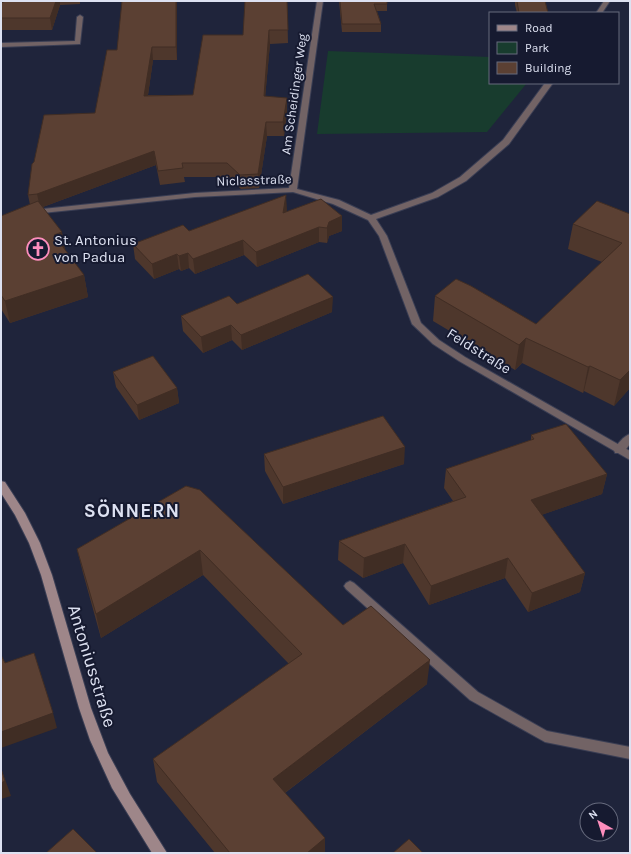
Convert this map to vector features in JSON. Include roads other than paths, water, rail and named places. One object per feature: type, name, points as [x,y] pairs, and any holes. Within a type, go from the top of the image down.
[{"type":"street","name":"Am Scheidinger Weg","points":[[293,190],[320,1]]},
{"type":"street","points":[[600,12],[608,1]]},
{"type":"street","points":[[1,45],[78,43],[80,16]]},
{"type":"street","points":[[371,218],[435,195],[463,180],[506,142],[547,84]]},
{"type":"street","name":"Niclasstraße","points":[[24,213],[195,195],[293,190],[336,202],[371,218]]},
{"type":"street","name":"Feldstraße","points":[[371,218],[383,236],[417,324],[436,342],[462,359],[630,456]]},
{"type":"street","points":[[619,450],[630,438]]},
{"type":"street","name":"Antoniusstraße","points":[[1,485],[14,501],[37,545],[96,740],[122,794],[160,853]]},
{"type":"street","points":[[350,586],[474,696],[545,736],[630,753]]},
{"type":"place","name":"St. Antonius von Padua","points":[[38,249]]},
{"type":"district","name":"SÖNNERN","points":[[132,511]]}]
